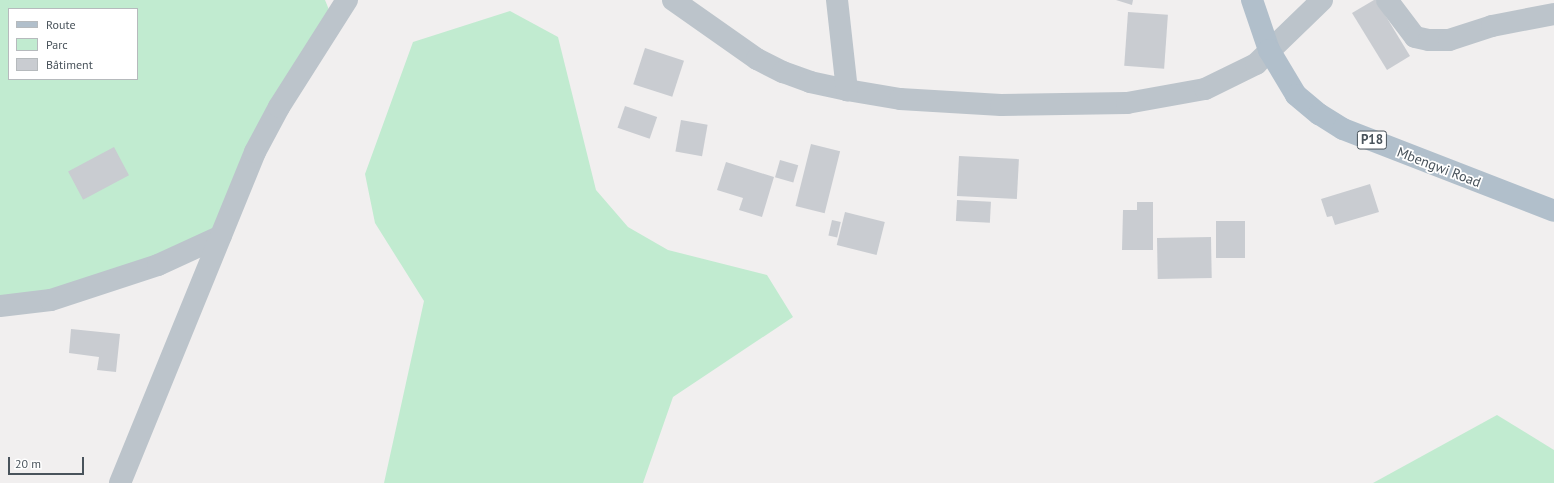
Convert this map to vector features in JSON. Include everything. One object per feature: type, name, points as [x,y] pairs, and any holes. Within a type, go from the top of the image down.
[{"type":"main road","name":"Mbengwi Road","points":[[1252,0],[1268,50],[1296,95],[1319,114],[1343,129],[1554,211]]},
{"type":"street","points":[[120,483],[255,152],[279,107],[347,0]]},
{"type":"street","points":[[673,0],[757,59],[790,75],[847,90],[900,99],[1001,105],[1127,103],[1205,89],[1256,64],[1268,50],[1322,0]]},
{"type":"street","points":[[837,0],[847,90]]},
{"type":"street","points":[[1386,0],[1415,37],[1430,40],[1449,40],[1492,26],[1554,14]]},
{"type":"street","points":[[0,306],[51,300],[158,265],[221,236]]},
{"type":"green space","points":[[0,0],[325,0],[334,22],[221,236],[0,306]]},
{"type":"green space","points":[[510,11],[558,37],[596,190],[628,227],[668,250],[767,275],[793,317],[673,397],[643,483],[384,483],[424,301],[375,223],[365,174],[413,42]]},
{"type":"green space","points":[[1497,415],[1554,450],[1554,483],[1373,483]]},
{"type":"building","points":[[1116,0],[1133,0],[1132,5]]},
{"type":"building","points":[[1376,0],[1410,56],[1387,70],[1352,13]]},
{"type":"building","points":[[1128,12],[1168,15],[1164,69],[1124,66]]},
{"type":"building","points":[[645,48],[684,61],[672,97],[633,84]]},
{"type":"building","points":[[625,106],[657,117],[650,139],[618,128]]},
{"type":"building","points":[[681,120],[708,125],[702,156],[675,152]]},
{"type":"building","points":[[811,144],[840,151],[825,213],[796,206]]},
{"type":"building","points":[[114,147],[129,175],[83,200],[68,171]]},
{"type":"building","points":[[959,156],[1019,159],[1017,199],[957,196]]},
{"type":"building","points":[[780,160],[798,165],[793,183],[775,177]]},
{"type":"building","points":[[726,162],[774,177],[762,217],[739,210],[743,198],[717,190]]},
{"type":"building","points":[[1370,184],[1379,212],[1335,225],[1332,216],[1327,217],[1321,199]]},
{"type":"building","points":[[957,200],[991,202],[990,223],[956,221]]},
{"type":"building","points":[[1137,202],[1153,202],[1153,250],[1122,250],[1123,210],[1137,210]]},
{"type":"building","points":[[845,212],[885,222],[877,255],[837,245]]},
{"type":"building","points":[[832,220],[841,222],[837,238],[828,236]]},
{"type":"building","points":[[1216,221],[1245,221],[1245,258],[1216,258]]},
{"type":"building","points":[[1211,237],[1212,278],[1158,279],[1157,238]]},
{"type":"building","points":[[71,329],[120,334],[116,372],[97,370],[99,357],[69,353]]}]
